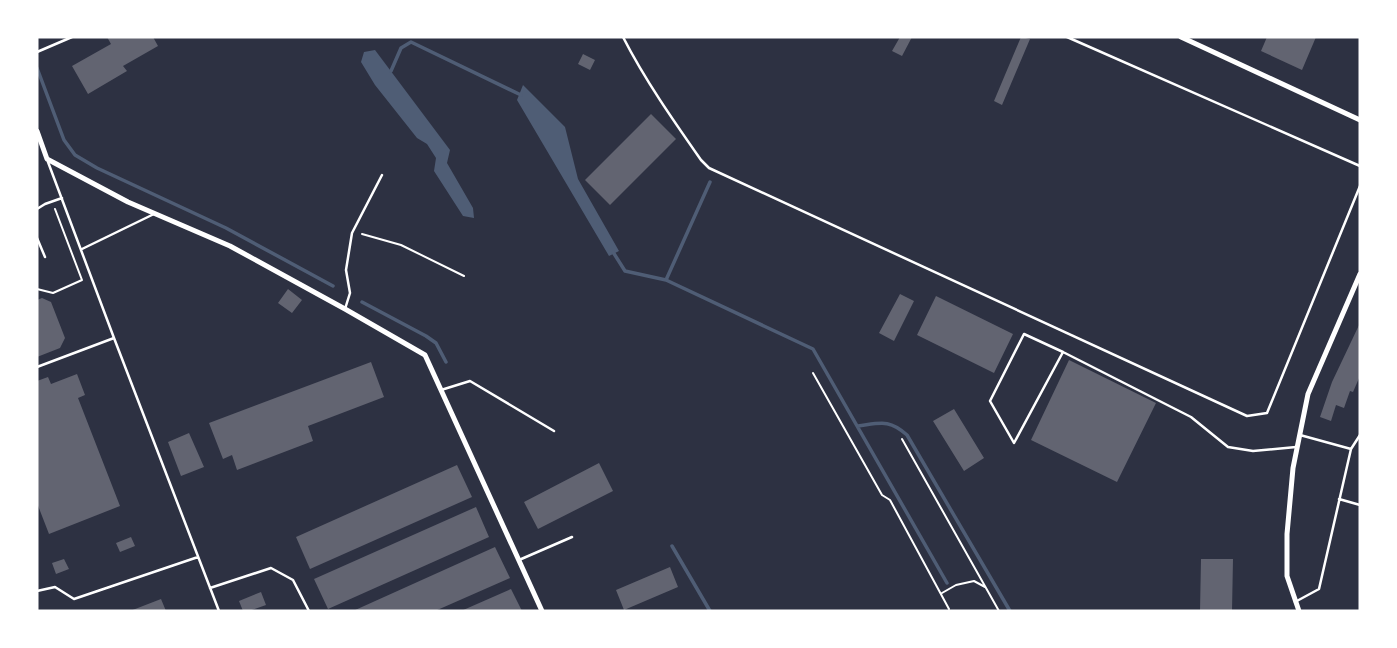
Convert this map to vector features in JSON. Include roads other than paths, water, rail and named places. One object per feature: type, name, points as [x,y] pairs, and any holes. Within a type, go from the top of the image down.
[{"type":"street","points":[[1181,37],[1360,120]]},
{"type":"street","points":[[37,131],[47,159],[128,202],[230,246],[425,355],[542,611]]},
{"type":"street","points":[[1299,611],[1287,576],[1287,534],[1293,468],[1308,394],[1360,274]]},
{"type":"lane","points":[[37,52],[72,37]]},
{"type":"lane","points":[[623,37],[658,97],[701,160],[709,167],[1247,416],[1267,414],[1360,186]]},
{"type":"lane","points":[[1067,37],[1360,166]]},
{"type":"lane","points":[[47,159],[219,611]]},
{"type":"lane","points":[[345,309],[350,293],[346,271],[352,233],[382,175]]},
{"type":"lane","points":[[37,209],[62,198]]},
{"type":"lane","points":[[82,250],[156,214]]},
{"type":"lane","points":[[37,238],[44,257]]},
{"type":"lane","points":[[1063,352],[1014,443],[990,401],[1024,334],[1063,352],[1191,417],[1228,447],[1253,452],[1297,447]]},
{"type":"lane","points":[[37,367],[114,338]]},
{"type":"lane","points":[[441,390],[470,381],[554,431]]},
{"type":"lane","points":[[1300,435],[1351,449]]},
{"type":"lane","points":[[1295,601],[1319,589],[1351,449],[1360,435]]},
{"type":"lane","points":[[1339,499],[1360,505]]},
{"type":"lane","points":[[519,560],[572,537]]},
{"type":"lane","points":[[37,591],[55,587],[74,599],[198,557]]},
{"type":"lane","points":[[210,587],[271,568],[293,580],[309,611]]},
{"type":"water","points":[[375,50],[450,150],[447,163],[473,208],[474,218],[463,216],[434,171],[436,158],[427,144],[417,138],[375,85],[361,62],[364,52]]},
{"type":"water","points":[[523,85],[565,127],[578,179],[619,251],[609,256],[517,100]]},
{"type":"waterway","points":[[391,71],[401,48],[411,42],[521,95]]},
{"type":"waterway","points":[[37,68],[64,140],[75,155],[97,168],[226,228],[333,286]]},
{"type":"waterway","points":[[710,182],[666,280],[813,349],[947,583]]},
{"type":"waterway","points":[[613,252],[625,271],[666,280]]},
{"type":"waterway","points":[[362,302],[436,343],[446,362]]},
{"type":"waterway","points":[[858,426],[890,424],[907,435],[1010,611]]},
{"type":"waterway","points":[[672,546],[710,611]]}]
